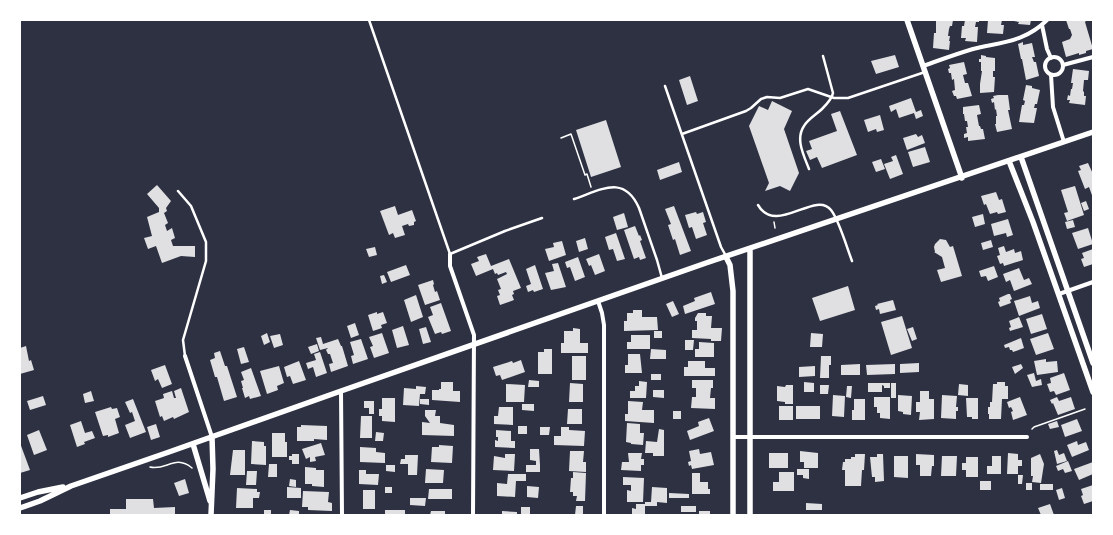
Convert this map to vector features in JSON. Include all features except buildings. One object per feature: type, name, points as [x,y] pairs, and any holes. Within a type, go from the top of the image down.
[{"type":"street","points":[[907,20],[962,178]]},
{"type":"street","points":[[923,66],[970,50],[1006,43],[1021,38],[1042,25],[1047,20]]},
{"type":"street","points":[[1042,25],[1050,58]]},
{"type":"street","points":[[1063,65],[1093,57]]},
{"type":"street","points":[[1050,58],[1057,58],[1063,65],[1062,71],[1059,74],[1051,75],[1046,71],[1045,68],[1047,61],[1050,58]]},
{"type":"street","points":[[1051,75],[1053,107],[1064,142]]},
{"type":"street","points":[[20,508],[40,501],[71,486],[473,344],[1021,158],[1093,132]]},
{"type":"street","points":[[1021,158],[1093,364]]},
{"type":"street","points":[[1009,161],[1034,222],[1093,392]]},
{"type":"street","points":[[750,249],[750,515]]},
{"type":"street","points":[[450,254],[450,266],[474,335],[473,515]]},
{"type":"street","points":[[726,257],[730,265],[734,291],[734,515]]},
{"type":"street","points":[[1059,294],[1093,282]]},
{"type":"street","points":[[598,301],[604,325],[604,515]]},
{"type":"street","points":[[185,356],[212,437],[213,468],[211,515]]},
{"type":"street","points":[[341,391],[342,515]]},
{"type":"street","points":[[733,437],[1027,437]]},
{"type":"street","points":[[193,444],[211,506]]},
{"type":"street","points":[[20,498],[38,492],[71,486]]},
{"type":"lane","points":[[369,20],[450,254],[505,231],[542,218]]},
{"type":"lane","points":[[1041,20],[1042,25]]},
{"type":"lane","points":[[809,169],[801,145],[801,132],[804,126],[832,97],[833,89],[823,56]]},
{"type":"lane","points":[[682,134],[746,111],[761,99],[767,97],[780,98],[808,88],[838,99],[848,98],[925,72]]},
{"type":"lane","points":[[665,86],[721,247],[726,257]]},
{"type":"lane","points":[[574,199],[614,187],[628,191],[635,200],[657,260],[662,279]]},
{"type":"lane","points":[[178,191],[191,206],[206,242],[206,261],[184,340],[185,356]]},
{"type":"lane","points":[[758,205],[766,213],[778,216],[818,204],[824,205],[831,210],[852,261]]},
{"type":"path","points":[[561,138],[571,134],[585,175],[587,174],[591,187]]},
{"type":"path","points":[[773,222],[775,228]]},
{"type":"path","points":[[1032,429],[1085,409]]},
{"type":"path","points":[[136,464],[155,468],[174,462],[180,462],[192,469]]}]
